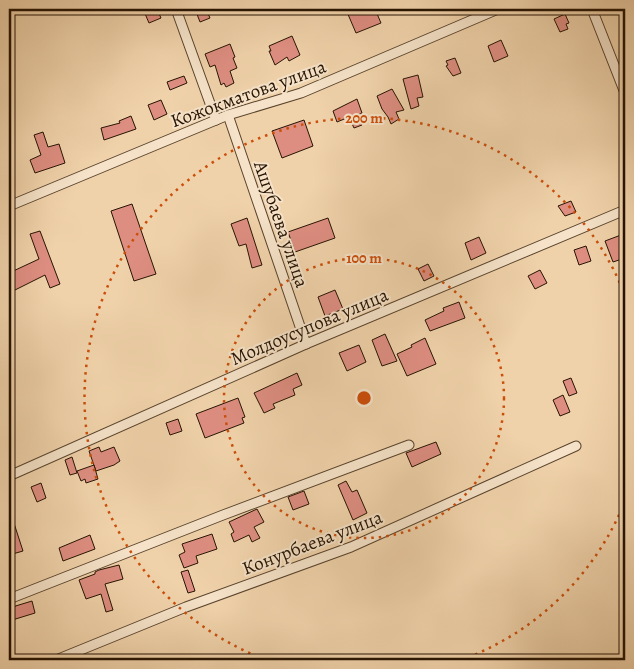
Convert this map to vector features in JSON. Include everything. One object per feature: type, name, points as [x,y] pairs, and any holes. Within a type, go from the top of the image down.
[{"type":"street","points":[[176,9],[216,120]]},
{"type":"street","name":"Кожокматова улица","points":[[9,206],[228,115],[301,93],[498,9]]},
{"type":"street","points":[[592,9],[625,93]]},
{"type":"street","name":"Ашубаева улица","points":[[228,115],[306,344]]},
{"type":"street","name":"Молдоусупова улица","points":[[9,476],[306,344],[625,210]]},
{"type":"street","points":[[9,599],[222,515],[409,445]]},
{"type":"street","name":"Конурбаева улица","points":[[56,660],[186,606],[351,547],[576,446]]},
{"type":"building","points":[[143,9],[157,9],[161,18],[149,23]]},
{"type":"building","points":[[195,9],[206,9],[210,18],[200,22]]},
{"type":"building","points":[[355,9],[375,9],[381,23],[356,33],[347,12]]},
{"type":"building","points":[[565,14],[569,23],[566,24],[568,29],[560,32],[554,19]]},
{"type":"building","points":[[292,36],[300,55],[289,61],[287,57],[275,65],[269,51],[271,51],[269,46]]},
{"type":"building","points":[[501,40],[508,56],[494,62],[488,46]]},
{"type":"building","points":[[230,44],[237,68],[230,71],[234,83],[226,87],[224,83],[221,85],[215,65],[210,67],[205,54]]},
{"type":"building","points":[[455,58],[461,73],[453,76],[446,66],[448,65],[446,61]]},
{"type":"building","points":[[418,75],[423,97],[417,98],[419,106],[411,109],[403,79]]},
{"type":"building","points":[[184,76],[187,83],[170,90],[167,82]]},
{"type":"building","points":[[392,89],[404,110],[396,112],[399,119],[391,124],[377,96]]},
{"type":"building","points":[[357,99],[362,113],[358,115],[362,125],[354,128],[349,117],[337,122],[333,111]]},
{"type":"building","points":[[161,100],[167,114],[154,120],[148,105]]},
{"type":"building","points":[[131,116],[136,129],[104,140],[101,128],[120,123],[119,121]]},
{"type":"building","points":[[304,120],[313,146],[282,158],[272,131]]},
{"type":"building","points":[[43,132],[48,147],[59,144],[65,163],[35,173],[30,160],[41,155],[34,135]]},
{"type":"building","points":[[571,201],[576,212],[565,216],[558,206]]},
{"type":"building","points":[[132,204],[156,274],[134,281],[111,211]]},
{"type":"building","points":[[247,218],[262,265],[252,268],[246,244],[239,246],[231,224]]},
{"type":"building","points":[[328,218],[335,238],[295,252],[288,232]]},
{"type":"building","points":[[40,231],[60,284],[50,288],[45,275],[9,293],[9,273],[39,259],[30,234]]},
{"type":"building","points":[[621,235],[625,245],[625,258],[613,262],[605,241]]},
{"type":"building","points":[[479,237],[486,253],[471,260],[465,243]]},
{"type":"building","points":[[586,246],[591,261],[579,265],[574,250]]},
{"type":"building","points":[[428,264],[434,276],[424,281],[418,269]]},
{"type":"building","points":[[540,270],[547,283],[535,289],[528,276]]},
{"type":"building","points":[[335,290],[343,309],[325,316],[318,297]]},
{"type":"building","points":[[459,302],[465,318],[430,331],[425,320],[444,311],[443,308]]},
{"type":"building","points":[[385,334],[397,361],[382,366],[372,340]]},
{"type":"building","points":[[425,338],[436,364],[407,376],[397,354]]},
{"type":"building","points":[[359,345],[366,362],[347,371],[339,353]]},
{"type":"building","points":[[297,373],[302,385],[293,389],[295,395],[273,404],[275,408],[264,413],[254,393]]},
{"type":"building","points":[[571,378],[577,393],[569,396],[563,381]]},
{"type":"building","points":[[563,395],[570,412],[560,416],[553,400]]},
{"type":"building","points":[[238,398],[245,417],[242,418],[244,423],[205,438],[196,414]]},
{"type":"building","points":[[178,419],[182,431],[170,435],[166,423]]},
{"type":"building","points":[[436,442],[441,454],[412,467],[406,453]]},
{"type":"building","points":[[99,447],[101,452],[114,447],[120,461],[96,471],[89,451]]},
{"type":"building","points":[[72,457],[77,473],[70,475],[65,460]]},
{"type":"building","points":[[94,465],[98,479],[86,483],[85,479],[81,481],[77,471]]},
{"type":"building","points":[[346,481],[352,492],[357,490],[367,513],[353,520],[338,485]]},
{"type":"building","points":[[41,483],[46,498],[37,502],[31,487]]},
{"type":"building","points":[[304,491],[309,504],[293,510],[288,497]]},
{"type":"building","points":[[257,509],[264,522],[254,527],[260,538],[252,542],[249,535],[234,542],[231,534],[234,532],[229,522]]},
{"type":"building","points":[[9,511],[23,551],[9,555]]},
{"type":"building","points":[[212,534],[217,549],[196,556],[198,563],[184,568],[179,555],[185,552],[182,544]]},
{"type":"building","points":[[90,535],[95,549],[63,561],[59,548]]},
{"type":"building","points":[[119,565],[123,579],[105,584],[113,610],[106,612],[101,594],[86,599],[79,580],[95,574],[99,570]]},
{"type":"building","points":[[188,570],[195,591],[188,593],[181,572]]},
{"type":"building","points":[[32,601],[35,613],[9,621],[9,608]]}]
